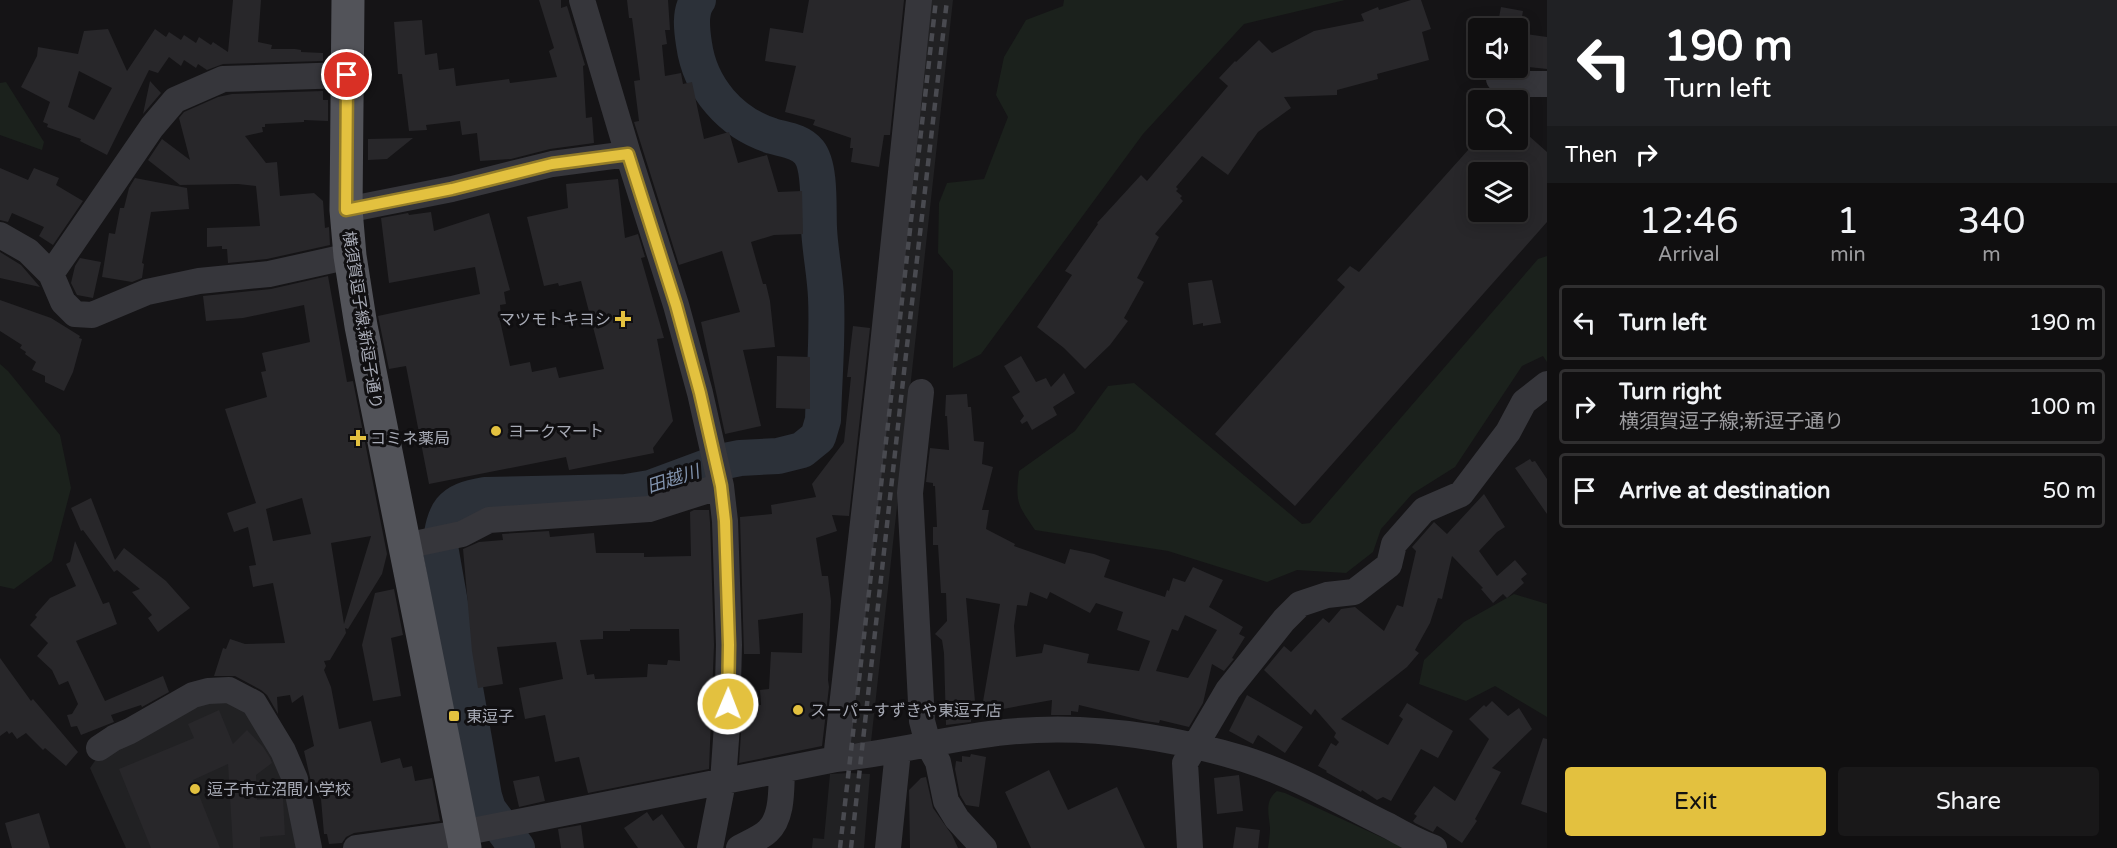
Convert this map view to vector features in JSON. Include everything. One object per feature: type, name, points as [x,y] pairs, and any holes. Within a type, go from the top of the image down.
[{"type":"main road","name":"横須賀逗子線;新逗子通り","points":[[348,0],[346,210],[350,256],[361,326],[430,540],[482,833]]},
{"type":"street","points":[[582,0],[676,305],[721,482],[725,521],[729,645],[727,725],[723,782],[710,848]]},
{"type":"street","points":[[836,759],[880,374],[919,0]]},
{"type":"street","points":[[51,274],[152,128],[175,100],[222,79],[347,75]]},
{"type":"street","points":[[1499,80],[1515,84],[1547,84]]},
{"type":"street","points":[[346,210],[452,189],[552,164],[628,154]]},
{"type":"street","points":[[0,235],[28,251],[51,274],[63,302],[75,314],[92,315],[147,292],[199,281],[269,274],[350,256]]},
{"type":"street","points":[[1190,848],[1185,763],[1232,685],[1300,603],[1327,595],[1354,592],[1389,565],[1394,544],[1424,510],[1461,494],[1508,432],[1524,402],[1547,384]]},
{"type":"street","points":[[921,392],[910,493],[922,721],[928,744],[938,762],[946,801],[957,819],[984,848]]},
{"type":"street","points":[[430,540],[462,534],[489,520],[649,509],[721,482]]},
{"type":"street","points":[[99,748],[193,695],[208,691],[229,690],[254,703],[283,751],[295,779],[309,848]]},
{"type":"street","points":[[356,848],[482,833],[836,759],[861,758],[928,744],[1004,732],[1040,729],[1114,733],[1194,746],[1245,759],[1290,777],[1434,848]]},
{"type":"street","points":[[888,848],[898,751]]},
{"type":"street","points":[[739,848],[767,833],[775,823],[782,771]]},
{"type":"shaded area","points":[[931,0],[953,0],[871,742],[845,744]]},
{"type":"shaded area","points":[[1064,0],[1345,0],[1244,24],[1143,134],[981,354],[953,368],[953,271],[938,253],[939,203],[947,183],[984,179],[1008,117],[996,95],[1004,57],[1026,20],[1063,6]]},
{"type":"shaded area","points":[[6,82],[44,142],[42,150],[0,135],[0,83]]},
{"type":"shaded area","points":[[1547,256],[1547,362],[1543,356],[1522,366],[1455,467],[1412,494],[1381,529],[1373,552],[1346,573],[1297,570],[1267,582],[1168,551],[1035,530],[1021,509],[1017,490],[1019,471],[1075,431],[1108,386],[1134,383],[1302,524],[1310,523],[1538,259]]},
{"type":"shaded area","points":[[0,364],[60,435],[71,488],[52,561],[14,589],[0,586]]},
{"type":"shaded area","points":[[1514,594],[1547,604],[1547,717],[1495,686],[1466,701],[1419,684],[1424,660],[1464,622]]},
{"type":"shaded area","name":"逗子市立沼間小学校","points":[[228,696],[254,714],[278,752],[303,848],[126,848],[90,768],[101,752],[177,711]]},
{"type":"shaded area","points":[[830,774],[870,774],[864,848],[812,848],[813,838],[824,839]]},
{"type":"shaded area","points":[[1277,791],[1405,848],[1268,848],[1269,803]]},
{"type":"building","points":[[233,0],[261,0],[258,42],[272,45],[271,49],[295,49],[301,52],[323,53],[323,61],[223,64],[207,70],[198,64],[196,68],[184,60],[181,66],[169,57],[158,73],[149,70],[107,155],[80,141],[81,139],[47,127],[48,124],[43,122],[50,102],[21,87],[37,56],[38,47],[78,54],[84,31],[108,29],[127,71],[155,29],[166,37],[169,32],[181,40],[184,35],[196,43],[199,37],[211,45],[213,42],[228,52]],"holes":[[[79,71],[112,88],[94,120],[68,107]]]},
{"type":"building","points":[[539,0],[561,0],[561,8],[567,6],[585,65],[583,66],[586,118],[592,117],[594,143],[550,149],[511,159],[480,161],[477,133],[462,135],[460,121],[426,125],[427,130],[409,131],[402,74],[398,74],[394,22],[422,20],[425,55],[437,53],[439,70],[454,68],[456,86],[509,79],[510,83],[557,77],[549,51],[554,48]]},
{"type":"building","points":[[627,0],[668,0],[670,30],[665,30],[667,44],[662,45],[665,76],[681,73],[683,84],[692,82],[704,139],[729,132],[738,163],[767,155],[778,192],[802,191],[803,234],[774,235],[751,242],[770,301],[775,347],[743,350],[761,426],[725,434],[701,322],[740,312],[722,251],[679,265],[634,122],[639,121],[634,81],[640,80],[632,18],[629,18]]},
{"type":"building","points":[[809,0],[904,0],[890,135],[884,135],[879,167],[851,162],[853,148],[850,148],[851,138],[813,125],[815,120],[785,112],[796,66],[765,61],[770,28],[803,33]]},
{"type":"building","points":[[1411,0],[1421,0],[1431,29],[1422,32],[1429,60],[1377,74],[1378,79],[1337,90],[1337,95],[1284,97],[1291,108],[1258,132],[1228,175],[1202,156],[1176,187],[1183,201],[1155,234],[1159,237],[1137,278],[1144,282],[1124,318],[1128,321],[1110,345],[1085,369],[1064,348],[1037,327],[1072,275],[1065,271],[1097,223],[1141,175],[1147,181],[1228,86],[1219,78],[1259,40],[1272,53],[1314,31],[1364,21],[1361,14],[1378,7],[1379,10]]},
{"type":"building","points":[[1501,7],[1523,11],[1522,18],[1499,18]]},
{"type":"building","points":[[1528,34],[1547,37],[1547,69],[1528,67]]},
{"type":"building","points":[[150,81],[161,93],[143,114]]},
{"type":"building","points":[[323,91],[323,100],[328,100],[328,121],[304,120],[304,122],[265,124],[265,127],[262,127],[263,132],[245,136],[266,163],[277,162],[280,196],[314,193],[323,201],[325,228],[329,227],[330,245],[267,259],[228,263],[227,249],[222,249],[222,246],[207,247],[207,228],[260,226],[256,186],[180,185],[148,160],[162,139],[190,160],[179,118],[184,112],[218,97],[232,94]]},
{"type":"building","points":[[1528,135],[1547,152],[1547,222],[1295,506],[1215,434],[1345,287],[1337,280],[1350,266],[1359,272],[1468,150],[1528,150]]},
{"type":"building","points":[[413,138],[387,159],[368,160],[368,139]]},
{"type":"building","points":[[0,168],[28,180],[34,168],[59,178],[56,185],[83,201],[53,245],[39,236],[44,227],[12,213],[8,222],[0,220]]},
{"type":"building","points":[[135,178],[187,188],[189,209],[151,212],[142,263],[144,264],[142,278],[132,282],[102,277],[109,233],[115,234],[120,208],[124,208],[129,188]]},
{"type":"building","points":[[618,179],[625,238],[638,234],[645,257],[641,258],[664,338],[657,339],[673,421],[653,448],[654,453],[569,470],[566,457],[429,484],[406,366],[389,369],[378,316],[480,294],[475,267],[389,283],[381,218],[431,212],[434,231],[489,213],[510,290],[504,292],[506,304],[500,305],[501,316],[499,316],[510,366],[530,362],[532,372],[556,367],[559,378],[604,369],[581,281],[559,286],[558,283],[544,286],[527,217],[568,208],[566,184]]},
{"type":"building","points":[[0,252],[21,265],[40,287],[0,278]]},
{"type":"building","points":[[80,258],[101,262],[93,298],[77,295],[71,283],[75,266]]},
{"type":"building","points":[[328,276],[347,382],[353,381],[387,554],[382,574],[348,629],[345,628],[346,633],[330,660],[324,661],[326,666],[324,670],[331,687],[339,729],[371,721],[381,763],[400,758],[403,768],[412,766],[415,781],[432,778],[440,821],[354,833],[346,837],[342,843],[329,844],[327,834],[324,834],[321,799],[311,782],[304,751],[314,746],[303,695],[292,703],[290,695],[277,697],[278,714],[267,695],[261,690],[235,676],[214,676],[223,648],[226,649],[230,639],[245,644],[285,643],[273,583],[253,587],[249,566],[256,565],[248,527],[234,532],[227,513],[256,503],[225,409],[267,397],[261,372],[266,371],[262,353],[310,342],[304,305],[243,318],[206,321],[203,296],[271,289]],"holes":[[[302,498],[311,534],[273,541],[266,509]],[[371,536],[344,624],[331,543]]]},
{"type":"building","points":[[1212,280],[1221,323],[1193,325],[1188,283]]},
{"type":"building","points":[[0,300],[51,318],[80,336],[79,338],[82,339],[73,372],[64,391],[45,382],[45,376],[32,370],[36,362],[20,348],[22,345],[0,331]]},
{"type":"building","points":[[853,326],[870,328],[849,516],[832,515],[837,531],[816,538],[822,576],[828,576],[831,601],[829,687],[822,746],[739,763],[743,704],[761,705],[760,690],[769,689],[771,652],[802,653],[803,613],[758,620],[760,654],[744,654],[740,517],[772,514],[771,505],[816,497],[812,484],[844,442],[851,377],[847,377]]},
{"type":"building","points":[[777,356],[810,357],[810,409],[776,408]]},
{"type":"building","points":[[1021,356],[1036,382],[1046,378],[1051,387],[1064,373],[1075,393],[1053,407],[1057,415],[1032,430],[1027,421],[1022,424],[1020,421],[1024,416],[1012,397],[1020,392],[1004,366]]},
{"type":"building","points":[[967,394],[968,407],[971,407],[974,441],[984,442],[982,464],[993,467],[982,510],[989,510],[986,529],[1015,544],[1014,546],[1065,564],[1070,549],[1110,560],[1104,577],[1165,597],[1173,578],[1185,582],[1193,567],[1223,580],[1209,607],[1243,627],[1239,634],[1245,637],[1232,658],[1234,659],[1224,671],[1212,664],[1203,703],[1189,727],[1160,720],[1159,723],[1145,721],[1079,705],[1078,712],[1071,711],[1071,715],[1051,715],[1052,700],[981,713],[1000,604],[966,598],[976,713],[971,714],[971,722],[946,725],[944,653],[942,640],[935,634],[947,621],[946,593],[941,593],[938,545],[933,545],[933,527],[937,527],[935,486],[933,483],[926,482],[930,448],[949,450],[947,416],[945,416],[946,395]],"holes":[[[1030,592],[1047,599],[1050,592],[1090,613],[1096,603],[1123,612],[1117,630],[1150,641],[1139,671],[1087,663],[1089,654],[1044,644],[1042,653],[1016,657],[1014,626],[1017,605],[1027,606]],[[1185,615],[1217,630],[1188,678],[1156,671],[1172,629],[1178,631]]]},
{"type":"building","points":[[1530,459],[1532,462],[1535,461],[1547,479],[1547,514],[1515,468]]},
{"type":"building","points":[[1484,494],[1505,527],[1479,551],[1497,576],[1515,560],[1527,574],[1521,579],[1524,583],[1507,598],[1503,594],[1493,603],[1481,589],[1483,588],[1452,556],[1442,599],[1438,598],[1430,623],[1415,650],[1419,653],[1407,667],[1341,719],[1388,745],[1403,719],[1399,716],[1407,703],[1453,731],[1438,758],[1421,749],[1391,801],[1383,797],[1377,800],[1318,766],[1331,743],[1336,746],[1339,742],[1334,737],[1336,733],[1315,709],[1311,715],[1264,670],[1284,646],[1291,652],[1323,618],[1329,623],[1341,609],[1355,607],[1384,631],[1397,605],[1403,607],[1416,551],[1412,547],[1434,522],[1447,534]]},
{"type":"building","points":[[91,498],[115,560],[124,548],[166,581],[190,608],[158,632],[148,618],[152,615],[132,592],[140,589],[117,570],[114,572],[83,530],[81,531],[71,508]]},
{"type":"building","points":[[709,510],[710,522],[714,645],[709,769],[588,793],[579,757],[555,762],[545,715],[525,719],[519,688],[563,679],[556,642],[497,647],[503,684],[478,688],[472,651],[463,549],[479,542],[503,540],[502,534],[549,531],[550,537],[594,533],[596,553],[644,553],[644,557],[691,556],[690,512]],"holes":[[[679,629],[680,661],[668,660],[667,665],[648,664],[647,677],[595,679],[594,674],[587,675],[580,640],[603,639],[603,631]]]},
{"type":"building","points":[[75,541],[103,604],[109,602],[117,624],[76,641],[105,701],[163,676],[169,692],[142,707],[141,705],[111,715],[114,722],[81,735],[77,726],[71,727],[67,715],[72,714],[78,704],[68,681],[59,685],[52,670],[37,656],[48,643],[30,625],[37,617],[35,615],[50,598],[76,586],[66,564],[70,562]]},
{"type":"building","points":[[394,589],[403,635],[391,638],[401,696],[373,701],[362,645],[375,593]]},
{"type":"building","points":[[0,658],[31,701],[33,699],[78,752],[66,766],[45,748],[43,750],[26,733],[17,739],[12,732],[9,734],[7,731],[0,736]]},
{"type":"building","points":[[1247,695],[1303,727],[1285,753],[1258,735],[1253,744],[1229,731]]},
{"type":"building","points":[[1492,701],[1508,716],[1519,708],[1532,729],[1492,768],[1501,772],[1475,819],[1477,821],[1462,843],[1437,826],[1433,832],[1415,823],[1413,821],[1417,816],[1414,814],[1434,786],[1455,801],[1489,739],[1469,719]]},
{"type":"building","points":[[219,710],[233,744],[247,730],[270,758],[272,763],[256,775],[257,800],[283,798],[285,835],[260,837],[260,848],[233,848],[228,764],[193,780],[220,848],[151,848],[119,769],[194,738],[188,724]]},
{"type":"building","points":[[1543,738],[1547,739],[1547,813],[1521,804]]},
{"type":"building","points":[[971,754],[986,757],[979,807],[966,805],[960,795],[955,769],[956,761],[962,762],[962,756],[970,757]]},
{"type":"building","points":[[1049,770],[1068,810],[1117,787],[1145,848],[1031,848],[1005,792]]},
{"type":"building","points":[[1239,775],[1243,811],[1217,814],[1214,778]]},
{"type":"building","points":[[539,776],[545,801],[519,807],[513,781]]},
{"type":"building","points":[[926,777],[933,808],[952,835],[958,848],[910,848],[909,790],[921,778]]},
{"type":"building","points":[[647,812],[653,821],[662,814],[685,848],[638,848],[624,828]]},
{"type":"building","points":[[39,813],[50,848],[12,848],[5,823]]},
{"type":"building","points":[[581,825],[584,848],[561,848],[558,829]]},
{"type":"building","points":[[1236,827],[1260,830],[1258,848],[1233,848]]},
{"type":"waterway","name":"田越川","points":[[517,848],[488,809],[484,796],[440,546],[444,524],[451,510],[463,501],[485,495],[626,492],[650,488],[720,462],[740,458],[778,456],[802,450],[818,437],[823,420],[826,312],[818,189],[813,159],[801,145],[757,130],[731,113],[720,102],[703,75],[697,60],[692,16],[698,0]]},
{"type":"railway","points":[[840,848],[936,0]]},
{"type":"railway","points":[[851,848],[947,0]]},
{"type":"place","name":"マツモトキヨシ","points":[[623,319]]},
{"type":"place","name":"ヨークマート","points":[[496,431]]},
{"type":"place","name":"コミネ薬局","points":[[358,438]]},
{"type":"place","name":"スーパーすずきや東逗子店","points":[[798,710]]},
{"type":"place","name":"東逗子","points":[[454,716]]},
{"type":"place","name":"逗子市立沼間小学校","points":[[195,789]]},
{"type":"route","points":[[347,75],[346,210],[452,189],[552,164],[628,154],[676,305],[700,393],[721,486],[725,521],[729,645],[728,704]]}]
